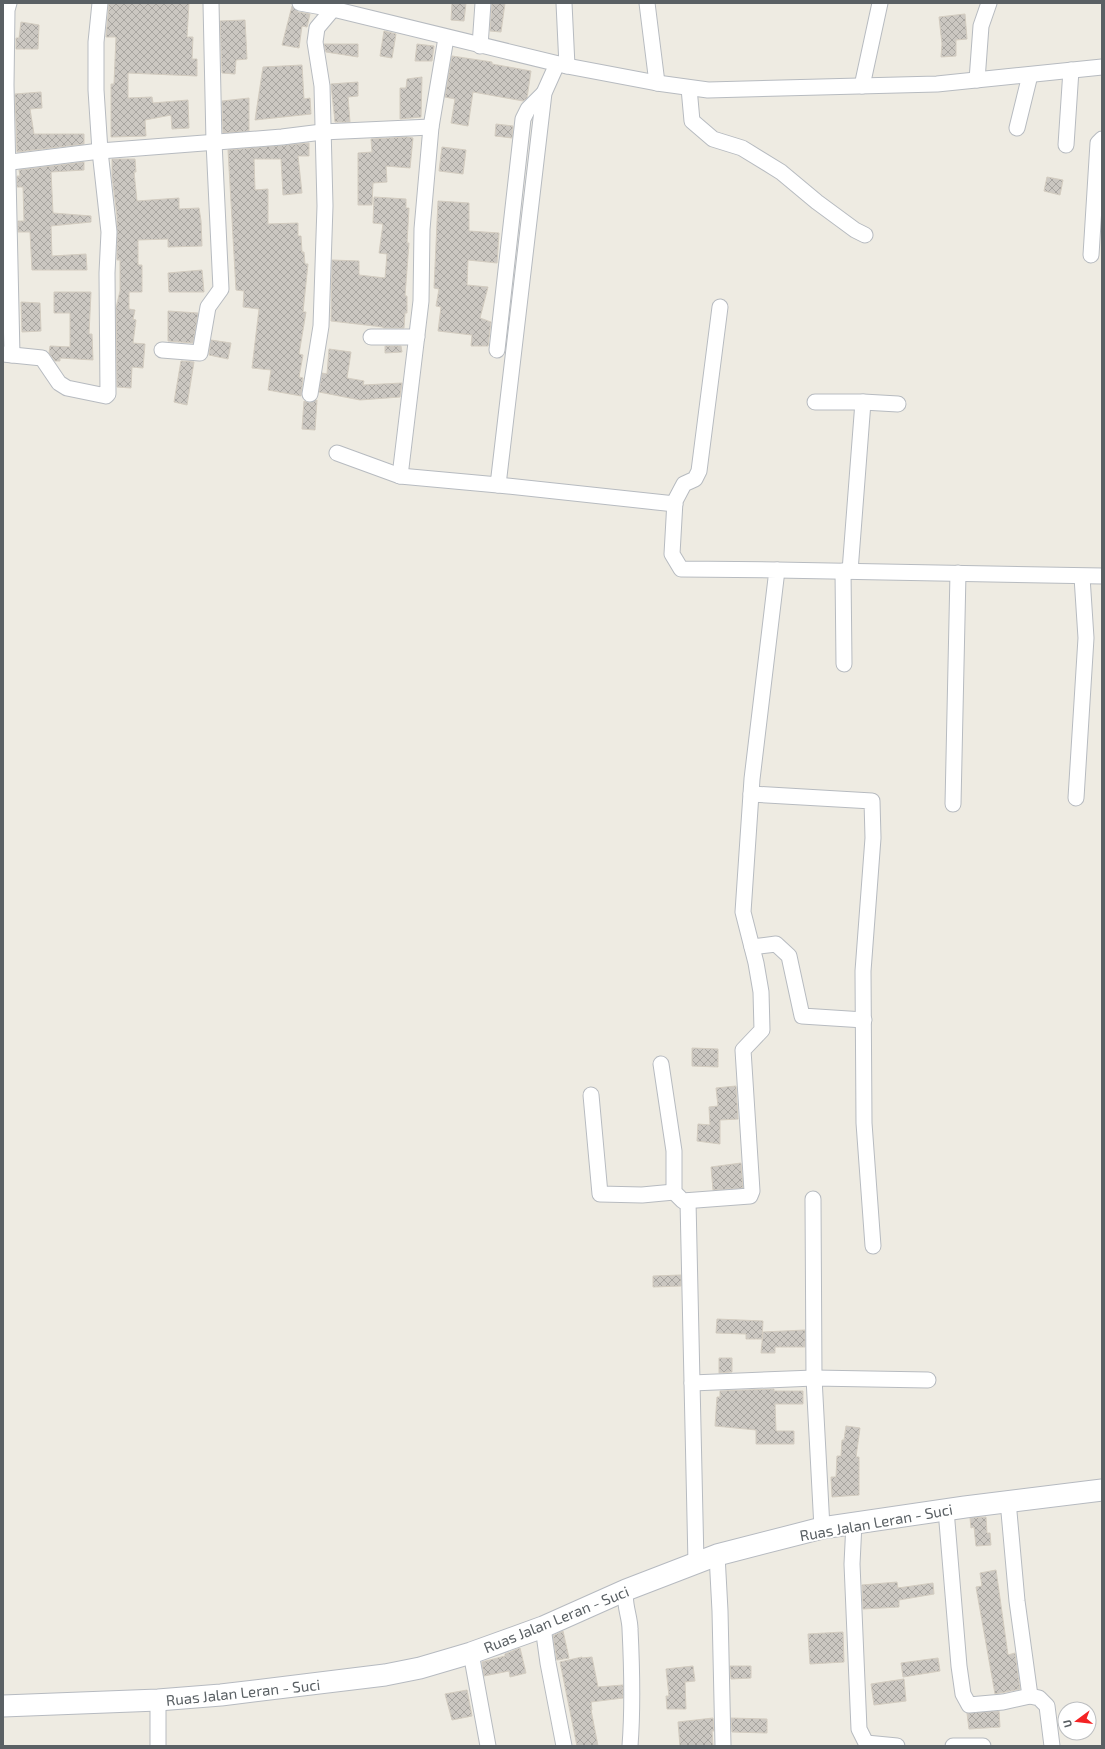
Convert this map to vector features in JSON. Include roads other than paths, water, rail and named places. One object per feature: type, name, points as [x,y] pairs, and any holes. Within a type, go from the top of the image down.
[{"type":"main road","name":"Ruas Jalan Leran - Suci","points":[[3,1706],[158,1700],[221,1695],[385,1676],[471,1654],[543,1627],[626,1590],[717,1555],[822,1528],[1008,1501],[1102,1490]]},
{"type":"street","points":[[9,3],[7,10],[6,77],[7,355],[44,359],[59,383],[67,388],[106,396],[108,394],[107,273],[109,232],[100,151],[96,90],[96,42],[100,3]]},
{"type":"street","points":[[162,350],[200,353],[208,307],[221,289],[214,142],[211,3]]},
{"type":"street","points":[[300,3],[334,9],[446,38],[562,65],[657,83],[708,90],[937,84],[1102,67]]},
{"type":"street","points":[[480,46],[483,3]]},
{"type":"street","points":[[498,485],[524,181],[523,119],[562,65],[564,3]]},
{"type":"street","points":[[647,3],[657,83]]},
{"type":"street","points":[[862,86],[880,3]]},
{"type":"street","points":[[977,80],[981,26],[990,3]]},
{"type":"street","points":[[310,394],[321,326],[325,206],[322,86],[315,42],[317,28],[334,9]]},
{"type":"street","points":[[400,476],[421,301],[422,229],[431,127],[446,38]]},
{"type":"street","points":[[1066,145],[1071,70]]},
{"type":"street","points":[[1017,128],[1030,75]]},
{"type":"street","points":[[689,88],[692,121],[712,139],[742,148],[781,172],[830,212],[855,230],[865,235]]},
{"type":"street","points":[[497,350],[536,101]]},
{"type":"street","points":[[6,163],[100,151],[322,132],[431,127]]},
{"type":"street","points":[[1091,255],[1098,143],[1102,139]]},
{"type":"street","points":[[720,308],[699,471],[695,478],[684,484],[675,504],[672,554],[682,569],[1102,576]]},
{"type":"street","points":[[371,337],[417,337]]},
{"type":"street","points":[[816,402],[898,404]]},
{"type":"street","points":[[844,664],[847,571],[864,402]]},
{"type":"street","points":[[337,453],[400,476],[675,504]]},
{"type":"street","points":[[591,1095],[600,1194],[642,1195],[674,1192],[684,1201],[750,1196],[752,1191],[743,1050],[762,1030],[761,992],[743,912],[750,794],[777,570]]},
{"type":"street","points":[[953,804],[958,574]]},
{"type":"street","points":[[1076,798],[1086,638],[1082,576]]},
{"type":"street","points":[[750,794],[872,801],[873,838],[863,971],[864,1123],[873,1246]]},
{"type":"street","points":[[752,947],[776,944],[789,956],[802,1016],[864,1020]]},
{"type":"street","points":[[661,1064],[674,1151],[674,1192]]},
{"type":"street","points":[[813,1199],[814,1378],[822,1528]]},
{"type":"street","points":[[688,1201],[696,1563]]},
{"type":"street","points":[[692,1383],[814,1378],[928,1380]]},
{"type":"street","points":[[1008,1501],[1017,1601],[1030,1696]]},
{"type":"street","points":[[946,1510],[959,1666],[963,1694],[966,1702],[969,1705],[974,1705],[990,1704],[1030,1696],[1039,1698],[1047,1706],[1052,1746]]},
{"type":"street","points":[[854,1523],[852,1564],[859,1729],[866,1743],[897,1746]]},
{"type":"street","points":[[717,1555],[720,1611],[723,1746]]},
{"type":"street","points":[[626,1590],[625,1595],[630,1621],[633,1688],[630,1746]]},
{"type":"street","points":[[543,1627],[548,1663],[564,1746]]},
{"type":"street","points":[[471,1654],[488,1746]]},
{"type":"street","points":[[158,1700],[158,1746]]},
{"type":"street","points":[[953,1746],[983,1746]]}]
